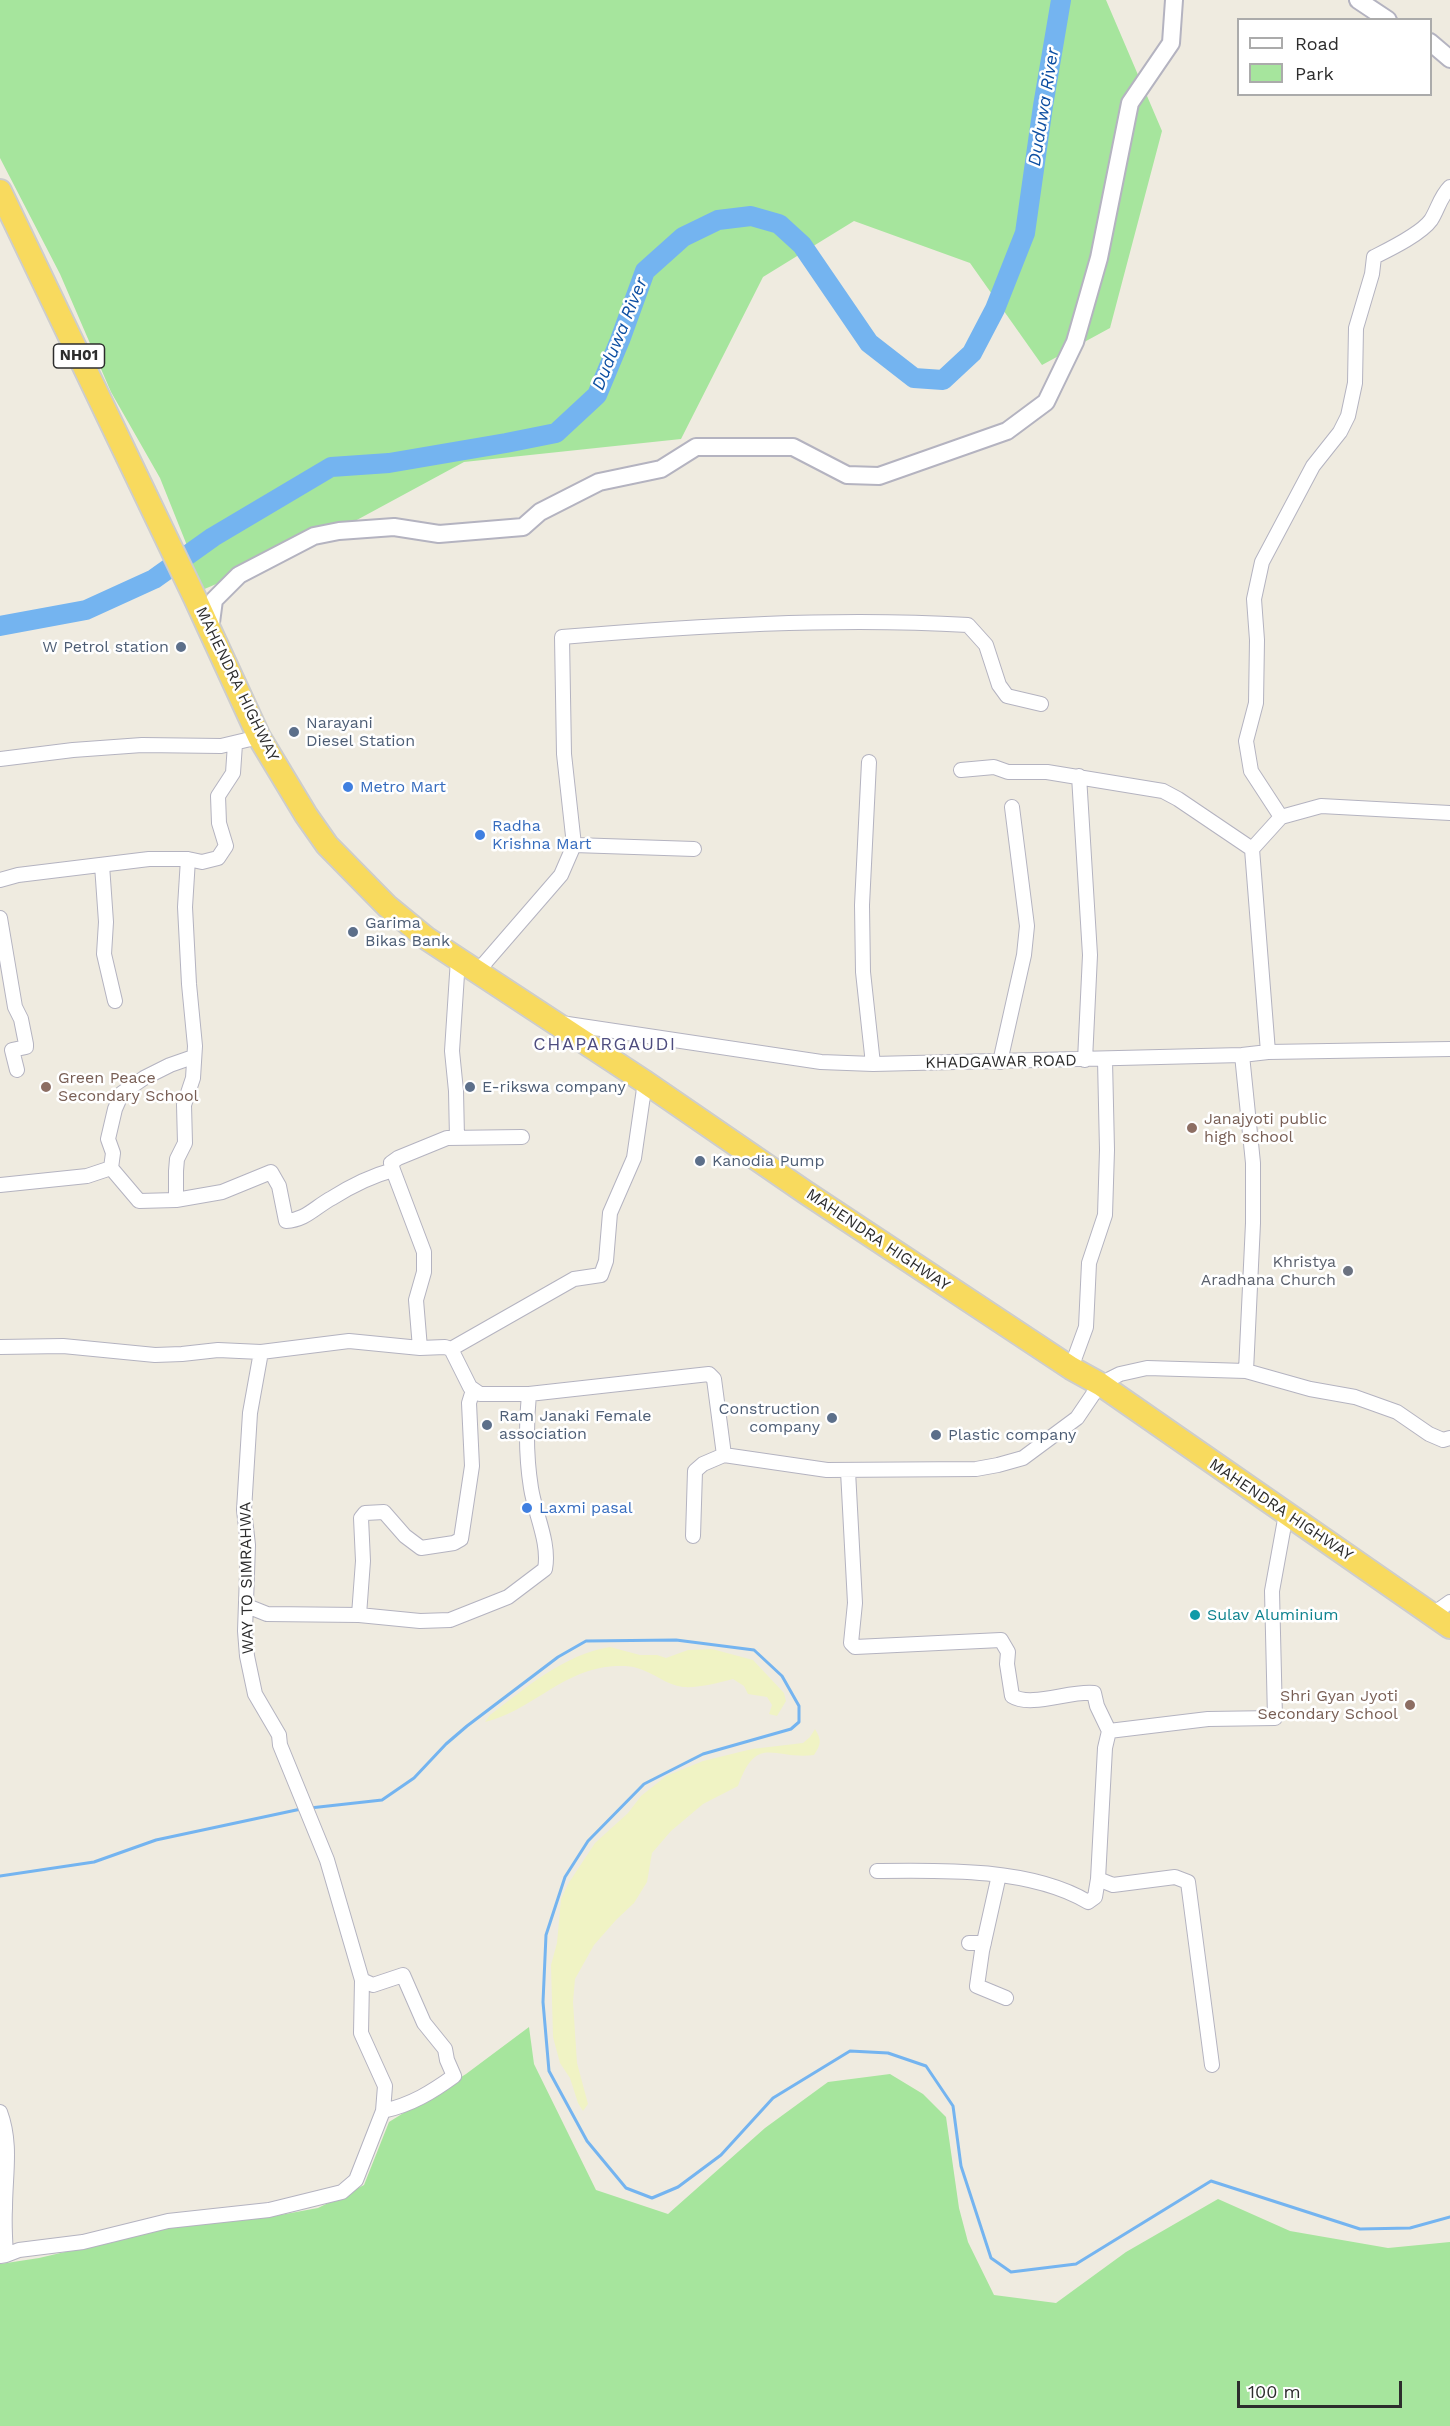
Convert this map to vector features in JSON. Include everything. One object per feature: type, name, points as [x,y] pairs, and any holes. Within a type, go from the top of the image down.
[{"type":"highway","name":"MAHENDRA HIGHWAY","points":[[0,191],[259,737],[327,845],[387,906],[426,938],[645,1082],[805,1192],[1071,1368],[1100,1384],[1286,1514],[1444,1614]]},
{"type":"street","points":[[210,631],[214,600],[239,575],[314,536],[339,531],[394,527],[439,534],[523,526],[540,512],[599,482],[661,469],[696,447],[793,447],[847,475],[879,476],[1007,431],[1046,402],[1075,342],[1099,258],[1131,103],[1171,43],[1174,0]]},
{"type":"street","points":[[1358,0],[1385,18]]},
{"type":"street","points":[[1432,43],[1450,59]]},
{"type":"street","points":[[1281,817],[1251,771],[1246,741],[1256,703],[1257,640],[1254,599],[1257,577],[1262,562],[1313,466],[1340,432],[1348,416],[1355,383],[1356,328],[1372,274],[1374,257],[1402,242],[1430,221],[1437,205],[1450,187]]},
{"type":"street","points":[[477,972],[561,875],[574,845],[564,754],[562,637],[687,627],[766,624],[918,622],[968,625],[986,645],[999,685],[1007,696],[1041,704]]},
{"type":"street","points":[[0,759],[142,745],[221,746],[259,737]]},
{"type":"street","points":[[0,880],[18,875],[148,859],[188,859],[202,862],[218,858],[226,846],[219,823],[218,796],[233,773],[235,744]]},
{"type":"street","points":[[869,762],[862,905],[864,972],[873,1064]]},
{"type":"street","points":[[961,770],[994,767],[1008,772],[1047,772],[1163,791],[1252,849]]},
{"type":"street","points":[[1079,776],[1090,955],[1085,1060]]},
{"type":"street","points":[[1268,1052],[1252,849],[1281,817],[1321,806],[1450,813]]},
{"type":"street","points":[[1000,1062],[1022,965],[1027,926],[1012,807]]},
{"type":"street","points":[[574,845],[694,849]]},
{"type":"street","points":[[176,1200],[177,1160],[185,1143],[184,1105],[193,1078],[195,1046],[185,908],[188,859]]},
{"type":"street","points":[[102,865],[106,922],[104,954],[116,1001]]},
{"type":"street","points":[[0,918],[15,1007],[21,1019],[26,1044],[26,1047],[12,1050],[17,1070]]},
{"type":"street","points":[[457,1138],[452,1051],[458,959]]},
{"type":"street","name":"KHADGAWAR ROAD","points":[[554,1022],[821,1062],[873,1064],[1105,1060],[1268,1052],[1450,1049]]},
{"type":"street","points":[[1242,1055],[1253,1183],[1246,1371]]},
{"type":"street","points":[[193,1057],[144,1078],[122,1093],[115,1109],[108,1139],[113,1153],[111,1168],[139,1201],[176,1200],[222,1192],[271,1172],[279,1186],[286,1221],[298,1220],[344,1191],[378,1174],[393,1170]]},
{"type":"street","points":[[1071,1368],[1086,1327],[1089,1263],[1105,1215],[1107,1150],[1105,1060]]},
{"type":"street","points":[[451,1349],[574,1279],[601,1275],[606,1261],[610,1213],[634,1158],[645,1082]]},
{"type":"street","points":[[420,1348],[416,1300],[424,1272],[424,1252],[391,1163],[447,1138],[522,1137]]},
{"type":"street","points":[[0,1185],[87,1176],[111,1168]]},
{"type":"street","points":[[0,1347],[63,1346],[155,1355],[218,1350],[261,1352],[349,1341],[420,1348],[445,1347],[451,1349],[473,1390],[480,1394],[529,1394],[709,1374],[714,1379],[724,1455]]},
{"type":"street","name":"WAY TO SIMRAHWA","points":[[261,1352],[250,1413],[244,1510],[248,1545],[245,1631],[247,1656],[255,1694],[279,1735],[280,1744],[327,1860],[362,1980],[361,2033],[385,2086],[383,2111]]},
{"type":"street","points":[[693,1536],[695,1471],[703,1464],[715,1461],[724,1455],[848,1471],[976,1469],[998,1466],[1023,1458],[1077,1418],[1100,1384],[1120,1374],[1147,1368],[1246,1371],[1311,1389],[1355,1397],[1397,1412],[1429,1434],[1443,1440],[1450,1437]]},
{"type":"street","points":[[359,1615],[363,1561],[361,1518],[365,1513],[384,1512],[405,1536],[422,1548],[454,1543],[461,1539],[472,1466],[469,1403],[473,1390]]},
{"type":"street","points":[[247,1606],[267,1614],[359,1615],[435,1622],[450,1620],[508,1597],[545,1569],[548,1555],[531,1487],[527,1421],[529,1394]]},
{"type":"street","points":[[848,1471],[855,1603],[851,1643],[855,1647],[1001,1640],[1008,1652],[1007,1664],[1012,1696],[1016,1699],[1034,1700],[1084,1692],[1094,1693],[1108,1731],[1104,1748],[1098,1880],[1095,1897],[1088,1902],[1074,1894],[1054,1888],[979,1872],[877,1871]]},
{"type":"street","points":[[1108,1731],[1208,1719],[1275,1718],[1272,1591],[1286,1514]]},
{"type":"street","points":[[999,1875],[977,1986],[1006,1998]]},
{"type":"street","points":[[1098,1880],[1113,1885],[1175,1877],[1188,1882],[1212,2066]]},
{"type":"street","points":[[969,1943],[984,1943]]},
{"type":"street","points":[[0,2112],[6,2133],[8,2156],[3,2255],[19,2250],[83,2242],[168,2220],[269,2210],[342,2192],[356,2180],[371,2145],[375,2126],[383,2111],[404,2107],[430,2093],[454,2076],[445,2049],[424,2023],[403,1975],[373,1985],[362,1980]]},
{"type":"green space","points":[[0,0],[1106,0],[1162,131],[1110,328],[1042,365],[970,263],[854,221],[763,277],[681,439],[464,462],[318,541],[195,593],[186,543],[160,478],[111,392],[60,274],[0,158]]},
{"type":"green space","points":[[529,2027],[534,2064],[596,2190],[668,2214],[765,2128],[828,2082],[890,2074],[923,2094],[946,2117],[959,2208],[968,2242],[994,2295],[1056,2303],[1126,2252],[1218,2199],[1290,2231],[1388,2248],[1450,2242],[1450,2426],[0,2426],[0,2264],[39,2258],[168,2228],[269,2217],[318,2208],[364,2185],[389,2122],[466,2074]]},
{"type":"sand","points":[[610,1647],[640,1655],[657,1655],[666,1658],[688,1650],[712,1649],[753,1660],[784,1693],[786,1701],[777,1716],[769,1714],[772,1705],[767,1697],[748,1694],[744,1686],[733,1679],[702,1686],[683,1687],[671,1684],[637,1668],[612,1666],[573,1677],[515,1710],[485,1722],[490,1715],[546,1673],[577,1657]]},
{"type":"sand","points":[[815,1729],[820,1742],[814,1755],[800,1756],[768,1752],[760,1754],[745,1770],[738,1786],[703,1804],[671,1831],[652,1853],[647,1882],[634,1903],[594,1945],[575,1979],[573,2002],[577,2063],[588,2104],[583,2111],[570,2078],[560,2063],[553,2037],[551,1965],[557,1943],[561,1899],[568,1884],[595,1843],[628,1813],[641,1796],[666,1776],[703,1761],[752,1749],[803,1743]]},
{"type":"waterway","name":"Duduwa River","points":[[0,626],[86,610],[154,579],[213,537],[331,467],[389,463],[556,433],[597,395],[645,271],[683,237],[718,220],[751,216],[779,224],[802,245],[869,343],[914,378],[943,380],[972,353],[995,309],[1025,233],[1061,0]]},
{"type":"waterway","points":[[310,1808],[382,1800],[414,1778],[446,1744],[467,1726],[558,1657],[586,1641],[676,1640],[754,1650],[782,1676],[799,1706],[799,1722],[791,1729],[703,1754],[644,1784],[588,1841],[565,1877],[546,1935],[543,2002],[549,2071],[587,2141],[626,2188],[652,2198],[678,2187],[721,2155],[773,2098],[850,2051],[888,2053],[926,2066],[953,2106],[961,2166],[991,2258],[1011,2272],[1076,2264],[1211,2181],[1360,2229],[1410,2228],[1450,2217]]},
{"type":"waterway","points":[[0,1876],[94,1862],[156,1840],[301,1809]]},
{"type":"place","name":"W Petrol station","points":[[181,647]]},
{"type":"place","name":"Narayani Diesel Station","points":[[294,732]]},
{"type":"place","name":"Metro Mart","points":[[348,787]]},
{"type":"place","name":"Radha Krishna Mart","points":[[480,835]]},
{"type":"place","name":"Garima Bikas Bank","points":[[353,932]]},
{"type":"place","name":"Green Peace Secondary School","points":[[46,1087]]},
{"type":"place","name":"E-rikswa company","points":[[470,1087]]},
{"type":"place","name":"Janajyoti public high school","points":[[1192,1128]]},
{"type":"place","name":"Kanodia Pump","points":[[700,1161]]},
{"type":"place","name":"Khristya Aradhana Church","points":[[1348,1271]]},
{"type":"place","name":"Construction company","points":[[832,1418]]},
{"type":"place","name":"Ram Janaki Female association","points":[[487,1425]]},
{"type":"place","name":"Plastic company","points":[[936,1435]]},
{"type":"place","name":"Laxmi pasal","points":[[527,1508]]},
{"type":"place","name":"Sulav Aluminium","points":[[1195,1615]]},
{"type":"place","name":"Shri Gyan Jyoti Secondary School","points":[[1410,1705]]},
{"type":"district","name":"CHAPARGAUDI","points":[[605,1045]]}]
